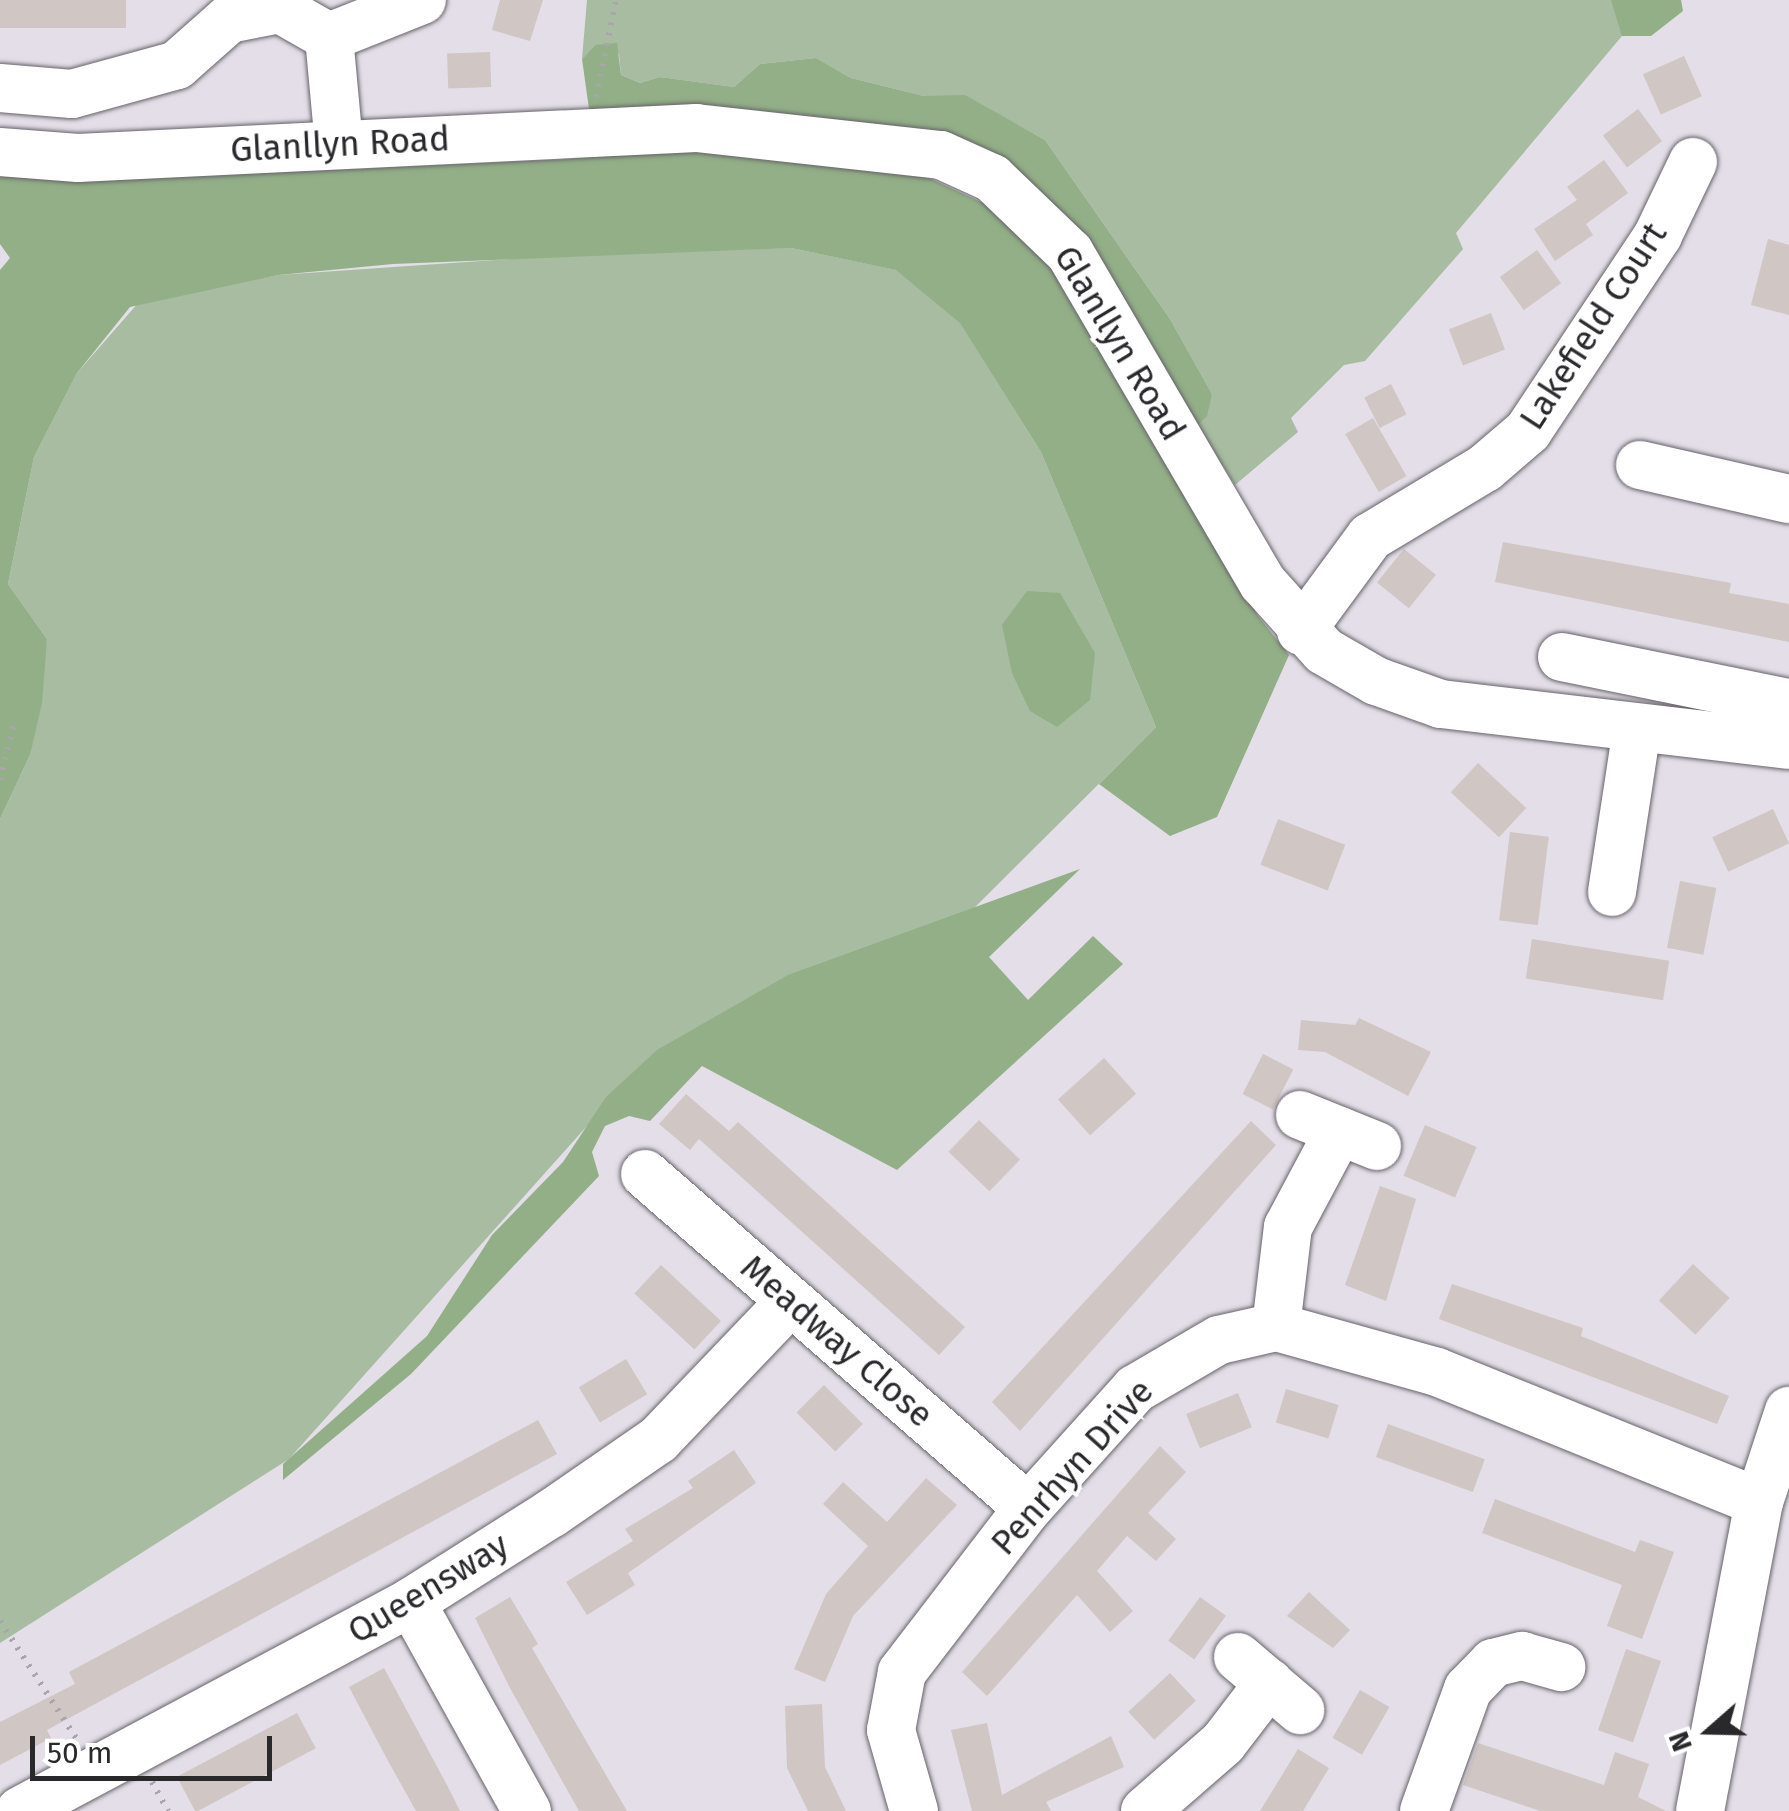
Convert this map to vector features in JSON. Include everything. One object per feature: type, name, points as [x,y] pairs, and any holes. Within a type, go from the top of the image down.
[{"type":"street","points":[[329,38],[422,0]]},
{"type":"street","points":[[0,88],[72,94],[176,65],[229,19],[255,7],[280,9],[329,38]]},
{"type":"street","points":[[329,38],[339,144]]},
{"type":"street","name":"Glanllyn Road","points":[[0,152],[78,158],[696,128],[888,144],[941,155],[992,178],[1070,253],[1263,583],[1301,631],[1376,681],[1441,704],[1789,746]]},
{"type":"street","name":"Lakefield Court","points":[[1301,631],[1370,537],[1484,468],[1528,431],[1658,236],[1693,162]]},
{"type":"street","points":[[1640,465],[1789,499]]},
{"type":"street","points":[[1562,657],[1789,703]]},
{"type":"street","points":[[1612,892],[1636,728]]},
{"type":"street","points":[[1276,1327],[1288,1227],[1339,1130]]},
{"type":"street","name":"Meadway Close","points":[[646,1174],[1028,1508]]},
{"type":"street","name":"Queensway","points":[[20,1811],[411,1602],[658,1440],[791,1301]]},
{"type":"street","name":"Penrhyn Drive","points":[[914,1811],[891,1730],[902,1672],[1028,1508],[1135,1389],[1166,1366],[1218,1340],[1276,1327],[1437,1372],[1759,1502]]},
{"type":"street","points":[[1700,1811],[1759,1502],[1789,1410]]},
{"type":"street","points":[[411,1602],[527,1811]]},
{"type":"street","points":[[1424,1811],[1468,1689],[1480,1676],[1493,1663],[1522,1656],[1562,1667]]},
{"type":"street","points":[[1145,1811],[1223,1742],[1269,1683]]},
{"type":"path","points":[[589,132],[616,0]]},
{"type":"path","points":[[0,780],[15,720]]},
{"type":"path","points":[[0,1621],[97,1770]]},
{"type":"green space","points":[[587,0],[1624,0],[1622,36],[1456,233],[1463,249],[1365,361],[1344,365],[1291,418],[1298,432],[1235,485],[1197,426],[1212,394],[1170,319],[1045,140],[965,96],[924,96],[851,78],[816,58],[760,64],[734,87],[660,77],[640,83],[621,75],[619,54],[595,45],[582,59]]},
{"type":"green space","points":[[1611,0],[1681,0],[1683,11],[1651,36],[1622,36]]},
{"type":"green space","points":[[617,43],[621,75],[640,83],[660,77],[734,87],[760,64],[816,58],[851,78],[924,96],[965,95],[1045,140],[1170,319],[1212,394],[1207,416],[1197,426],[999,177],[589,109],[582,59],[595,45]]},
{"type":"green space","points":[[692,142],[905,167],[1009,215],[1040,249],[1258,616],[1289,655],[1217,817],[1170,836],[1099,784],[1156,727],[1041,452],[960,323],[896,270],[791,248],[393,264],[278,275],[130,307],[77,373],[34,457],[8,584],[47,639],[42,703],[30,755],[0,819],[0,270],[10,258],[0,244],[0,166],[73,177],[332,170],[570,159]]},
{"type":"green space","points":[[791,248],[897,270],[960,322],[1041,452],[1156,727],[966,916],[587,1126],[289,1459],[0,1643],[0,819],[30,755],[47,639],[8,584],[34,457],[77,373],[139,302],[278,275],[626,251]]},
{"type":"green space","points":[[1027,591],[1060,593],[1095,653],[1090,700],[1057,727],[1030,711],[1012,673],[1002,625]]},
{"type":"green space","points":[[1080,869],[989,957],[1028,1000],[1093,936],[1123,964],[897,1170],[702,1066],[650,1121],[629,1116],[605,1126],[592,1152],[599,1176],[411,1374],[283,1480],[283,1464],[427,1336],[492,1235],[563,1162],[606,1097],[657,1050],[788,975]]},
{"type":"building","points":[[0,0],[126,0],[126,28],[0,28]]},
{"type":"building","points":[[500,0],[543,0],[530,41],[492,30]]},
{"type":"building","points":[[490,52],[491,87],[448,88],[447,54]]},
{"type":"building","points":[[1684,56],[1702,96],[1661,114],[1643,74]]},
{"type":"building","points":[[1638,109],[1662,141],[1627,167],[1603,135]]},
{"type":"building","points":[[1604,160],[1628,193],[1586,224],[1593,235],[1555,261],[1534,229],[1577,200],[1567,187]]},
{"type":"building","points":[[1768,239],[1789,245],[1789,315],[1751,305]]},
{"type":"building","points":[[1537,250],[1561,283],[1524,310],[1500,277]]},
{"type":"building","points":[[1491,313],[1505,349],[1463,366],[1449,329]]},
{"type":"building","points":[[1391,384],[1406,414],[1380,428],[1364,398]]},
{"type":"building","points":[[1373,418],[1406,476],[1379,492],[1345,434]]},
{"type":"building","points":[[1503,542],[1731,583],[1729,593],[1789,604],[1789,642],[1495,582]]},
{"type":"building","points":[[1404,549],[1436,575],[1409,608],[1377,582]]},
{"type":"building","points":[[1478,763],[1526,808],[1499,837],[1451,792]]},
{"type":"building","points":[[1773,809],[1789,843],[1728,872],[1712,837]]},
{"type":"building","points":[[1278,819],[1345,845],[1328,891],[1260,865]]},
{"type":"building","points":[[1510,832],[1549,837],[1538,925],[1499,920]]},
{"type":"building","points":[[1680,881],[1716,888],[1703,955],[1667,948]]},
{"type":"building","points":[[1532,939],[1669,961],[1663,1000],[1526,979]]},
{"type":"building","points":[[1359,1018],[1431,1052],[1408,1096],[1325,1052],[1298,1050],[1301,1020],[1355,1025]]},
{"type":"building","points":[[1263,1054],[1293,1069],[1273,1110],[1243,1094]]},
{"type":"building","points":[[1104,1058],[1136,1094],[1090,1135],[1058,1099]]},
{"type":"building","points":[[686,1094],[729,1131],[738,1122],[965,1327],[939,1355],[699,1139],[690,1150],[659,1124]]},
{"type":"building","points":[[979,1120],[1020,1160],[989,1191],[948,1152]]},
{"type":"building","points":[[1251,1121],[1276,1145],[1020,1431],[992,1402]]},
{"type":"building","points":[[1425,1125],[1477,1147],[1455,1198],[1404,1176]]},
{"type":"building","points":[[1380,1186],[1416,1199],[1386,1301],[1345,1285]]},
{"type":"building","points":[[1693,1264],[1730,1298],[1695,1335],[1659,1301]]},
{"type":"building","points":[[661,1265],[721,1321],[694,1349],[634,1294]]},
{"type":"building","points":[[1452,1284],[1583,1328],[1581,1336],[1729,1396],[1717,1424],[1439,1319]]},
{"type":"building","points":[[626,1359],[647,1394],[600,1422],[579,1387]]},
{"type":"building","points":[[824,1385],[863,1424],[835,1451],[796,1413]]},
{"type":"building","points":[[1286,1389],[1339,1405],[1328,1439],[1276,1422]]},
{"type":"building","points":[[1238,1393],[1252,1427],[1200,1448],[1186,1414]]},
{"type":"building","points":[[538,1420],[557,1454],[47,1730],[51,1738],[0,1765],[0,1722],[75,1684],[69,1672]]},
{"type":"building","points":[[1388,1424],[1485,1459],[1473,1492],[1376,1457]]},
{"type":"building","points":[[1160,1446],[1186,1472],[1148,1513],[1176,1539],[1156,1561],[1127,1536],[1097,1571],[1133,1611],[1110,1632],[1077,1595],[987,1696],[962,1672]]},
{"type":"building","points":[[734,1450],[756,1483],[628,1573],[635,1585],[587,1615],[566,1582],[633,1541],[625,1529],[693,1488],[688,1481]]},
{"type":"building","points":[[926,1478],[957,1505],[853,1616],[825,1682],[794,1669],[826,1594],[868,1546],[823,1504],[843,1482],[887,1522]]},
{"type":"building","points":[[1495,1499],[1635,1552],[1640,1540],[1674,1552],[1642,1639],[1607,1626],[1622,1585],[1482,1533]]},
{"type":"building","points":[[1309,1592],[1350,1630],[1333,1648],[1287,1616]]},
{"type":"building","points":[[510,1597],[538,1644],[532,1648],[627,1811],[579,1811],[510,1688],[475,1618]]},
{"type":"building","points":[[1200,1597],[1226,1616],[1194,1659],[1168,1641]]},
{"type":"building","points":[[1626,1649],[1661,1661],[1633,1742],[1598,1730]]},
{"type":"building","points":[[384,1668],[460,1811],[416,1811],[387,1759],[349,1687]]},
{"type":"building","points":[[1170,1673],[1196,1701],[1154,1740],[1128,1712]]},
{"type":"building","points":[[1360,1690],[1389,1707],[1362,1755],[1332,1738]]},
{"type":"building","points":[[822,1704],[825,1767],[846,1811],[808,1811],[787,1768],[785,1706]]},
{"type":"building","points":[[297,1713],[316,1748],[198,1811],[177,1777]]},
{"type":"building","points":[[987,1723],[1002,1795],[1111,1736],[1124,1767],[1046,1802],[1051,1811],[972,1811],[951,1730]]},
{"type":"building","points":[[1478,1743],[1604,1785],[1615,1752],[1649,1764],[1638,1797],[1666,1811],[1540,1811],[1463,1785]]},
{"type":"building","points":[[1298,1749],[1329,1768],[1303,1811],[1260,1811]]}]
